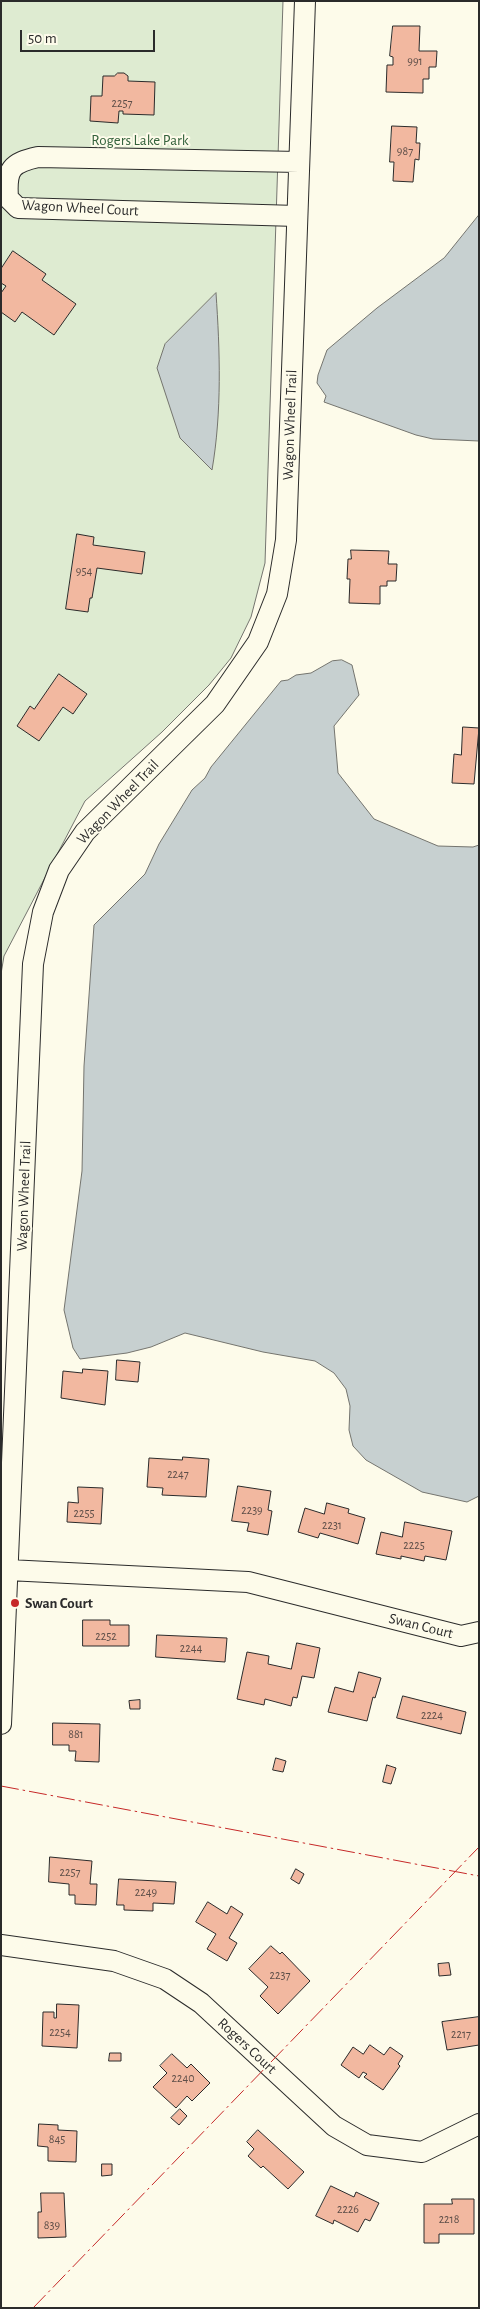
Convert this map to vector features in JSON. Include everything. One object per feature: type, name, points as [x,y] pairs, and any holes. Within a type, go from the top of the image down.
[{"type":"street","name":"Wagon Wheel Trail","points":[[1,1724],[8,1570],[7,1475],[33,964],[43,912],[59,870],[85,832],[216,704],[258,642],[277,594],[286,540],[305,1]]},
{"type":"street","name":"Wagon Wheel Court","points":[[297,216],[18,208],[8,198],[7,180],[11,168],[20,161],[38,156],[299,162]]},
{"type":"street","name":"Swan Court","points":[[8,1570],[248,1582],[461,1636],[479,1632]]},
{"type":"street","name":"Rogers Court","points":[[1,1945],[114,1961],[165,1979],[201,2003],[334,2126],[367,2145],[422,2152],[479,2124]]},
{"type":"green space","name":"Rogers Lake Park","points":[[1,1],[283,1],[265,563],[251,617],[231,658],[209,685],[162,732],[85,801],[4,956],[1,974]]},
{"type":"shaded area","points":[[479,215],[479,441],[433,439],[416,435],[324,402],[326,396],[317,383],[327,350],[377,308],[444,258]]},
{"type":"shaded area","points":[[216,293],[219,404],[212,470],[180,438],[157,368],[165,344]]},
{"type":"shaded area","points":[[342,660],[352,665],[359,695],[334,726],[338,773],[374,819],[438,846],[473,847],[479,845],[479,1496],[467,1502],[422,1492],[366,1460],[353,1446],[349,1430],[350,1406],[346,1389],[334,1373],[315,1361],[263,1352],[185,1333],[151,1347],[127,1353],[80,1359],[73,1348],[64,1310],[82,1171],[84,1066],[94,925],[145,874],[159,844],[192,790],[205,778],[211,767],[281,681],[288,680],[296,675],[311,673],[332,661]]},
{"type":"building","points":[[393,26],[420,26],[419,51],[437,51],[436,67],[429,67],[429,79],[423,79],[423,93],[386,92],[387,65],[393,65],[393,57],[390,56]]},
{"type":"building","points":[[118,73],[124,73],[128,76],[128,81],[155,82],[154,115],[123,114],[123,111],[119,111],[118,123],[90,121],[91,96],[102,96],[103,76],[114,76]]},
{"type":"building","points":[[392,126],[417,127],[416,143],[420,143],[419,160],[415,159],[413,182],[393,181],[394,162],[390,162]]},
{"type":"building","points":[[13,251],[46,274],[42,280],[76,304],[54,335],[22,312],[15,322],[1,312],[1,293],[6,286],[1,283],[1,269]]},
{"type":"building","points":[[77,534],[94,537],[93,545],[145,552],[142,574],[97,568],[88,612],[66,609]]},
{"type":"building","points":[[351,550],[389,551],[388,564],[397,564],[396,581],[387,581],[387,586],[380,586],[380,604],[349,603],[350,579],[347,579],[348,559],[351,559]]},
{"type":"building","points":[[59,674],[87,694],[73,714],[63,707],[39,741],[17,726],[30,706],[34,709]]},
{"type":"building","points":[[463,727],[479,728],[474,784],[452,783],[454,754],[461,755]]},
{"type":"building","points":[[117,1360],[140,1362],[138,1382],[116,1380]]},
{"type":"building","points":[[83,1369],[108,1371],[105,1405],[61,1398],[63,1371],[82,1373]]},
{"type":"building","points":[[183,1457],[209,1459],[206,1497],[162,1495],[163,1488],[147,1487],[149,1458],[182,1460]]},
{"type":"building","points":[[238,1486],[271,1491],[268,1510],[272,1511],[268,1535],[247,1531],[249,1523],[232,1521]]},
{"type":"building","points":[[78,1487],[103,1488],[101,1524],[67,1522],[68,1502],[78,1503]]},
{"type":"building","points":[[327,1503],[349,1509],[348,1513],[365,1518],[358,1544],[320,1533],[318,1538],[298,1532],[305,1508],[324,1514]]},
{"type":"building","points":[[405,1522],[452,1531],[446,1560],[425,1556],[424,1561],[401,1556],[401,1559],[376,1554],[381,1532],[402,1537]]},
{"type":"building","points":[[83,1620],[110,1620],[110,1625],[129,1625],[129,1646],[83,1646]]},
{"type":"building","points":[[157,1635],[227,1638],[225,1662],[156,1657]]},
{"type":"building","points":[[297,1643],[320,1648],[314,1678],[302,1676],[297,1698],[293,1697],[291,1706],[265,1699],[264,1705],[237,1699],[247,1652],[269,1656],[268,1664],[291,1669]]},
{"type":"building","points":[[359,1672],[381,1678],[375,1698],[373,1697],[367,1721],[328,1712],[335,1687],[353,1692]]},
{"type":"building","points":[[403,1696],[466,1712],[461,1734],[397,1718]]},
{"type":"building","points":[[140,1700],[140,1709],[130,1709],[129,1701]]},
{"type":"building","points":[[53,1723],[100,1724],[99,1762],[75,1761],[76,1751],[69,1751],[69,1745],[53,1745]]},
{"type":"building","points":[[276,1758],[286,1761],[283,1772],[273,1770]]},
{"type":"building","points":[[387,1765],[396,1768],[391,1784],[383,1782]]},
{"type":"building","points":[[50,1857],[92,1861],[90,1884],[97,1884],[96,1905],[75,1904],[75,1895],[69,1895],[69,1884],[49,1882]]},
{"type":"building","points":[[296,1869],[304,1874],[299,1884],[291,1879]]},
{"type":"building","points":[[119,1879],[176,1882],[174,1904],[153,1903],[153,1911],[124,1910],[124,1905],[117,1905]]},
{"type":"building","points":[[208,1902],[227,1914],[231,1906],[243,1914],[229,1938],[237,1943],[227,1961],[207,1949],[216,1934],[196,1922]]},
{"type":"building","points":[[271,1946],[280,1954],[282,1952],[310,1981],[278,2014],[260,1996],[268,1987],[249,1969]]},
{"type":"building","points":[[449,1963],[451,1975],[439,1976],[438,1964]]},
{"type":"building","points":[[57,2004],[79,2005],[77,2048],[42,2046],[43,2012],[54,2012],[54,2018],[56,2018]]},
{"type":"building","points":[[479,2017],[479,2045],[447,2050],[442,2022]]},
{"type":"building","points":[[370,2045],[384,2055],[390,2047],[403,2056],[398,2064],[400,2066],[383,2090],[364,2077],[367,2074],[363,2072],[359,2078],[341,2065],[353,2047],[363,2054]]},
{"type":"building","points":[[110,2053],[121,2053],[121,2061],[109,2061]]},
{"type":"building","points":[[172,2054],[187,2068],[191,2064],[210,2083],[192,2101],[187,2096],[176,2108],[153,2087],[167,2073],[160,2066]]},
{"type":"building","points":[[180,2109],[187,2116],[179,2125],[171,2118]]},
{"type":"building","points":[[39,2124],[58,2125],[58,2130],[77,2131],[76,2162],[48,2161],[48,2147],[38,2146]]},
{"type":"building","points":[[258,2130],[304,2172],[288,2189],[263,2166],[261,2168],[248,2156],[254,2149],[247,2142]]},
{"type":"building","points":[[102,2164],[112,2164],[112,2175],[102,2176]]},
{"type":"building","points":[[331,2186],[354,2197],[356,2192],[379,2203],[370,2221],[365,2219],[358,2232],[334,2220],[333,2224],[316,2216]]},
{"type":"building","points":[[41,2193],[64,2193],[66,2237],[38,2238],[38,2212],[41,2212]]},
{"type":"building","points":[[452,2199],[474,2199],[474,2234],[439,2234],[439,2243],[424,2243],[424,2204],[452,2204]]},
{"type":"power","points":[[1,1786],[479,1876]]},
{"type":"power","points":[[33,2308],[479,1847]]},
{"type":"place","name":"Swan Court","points":[[15,1603]]}]
